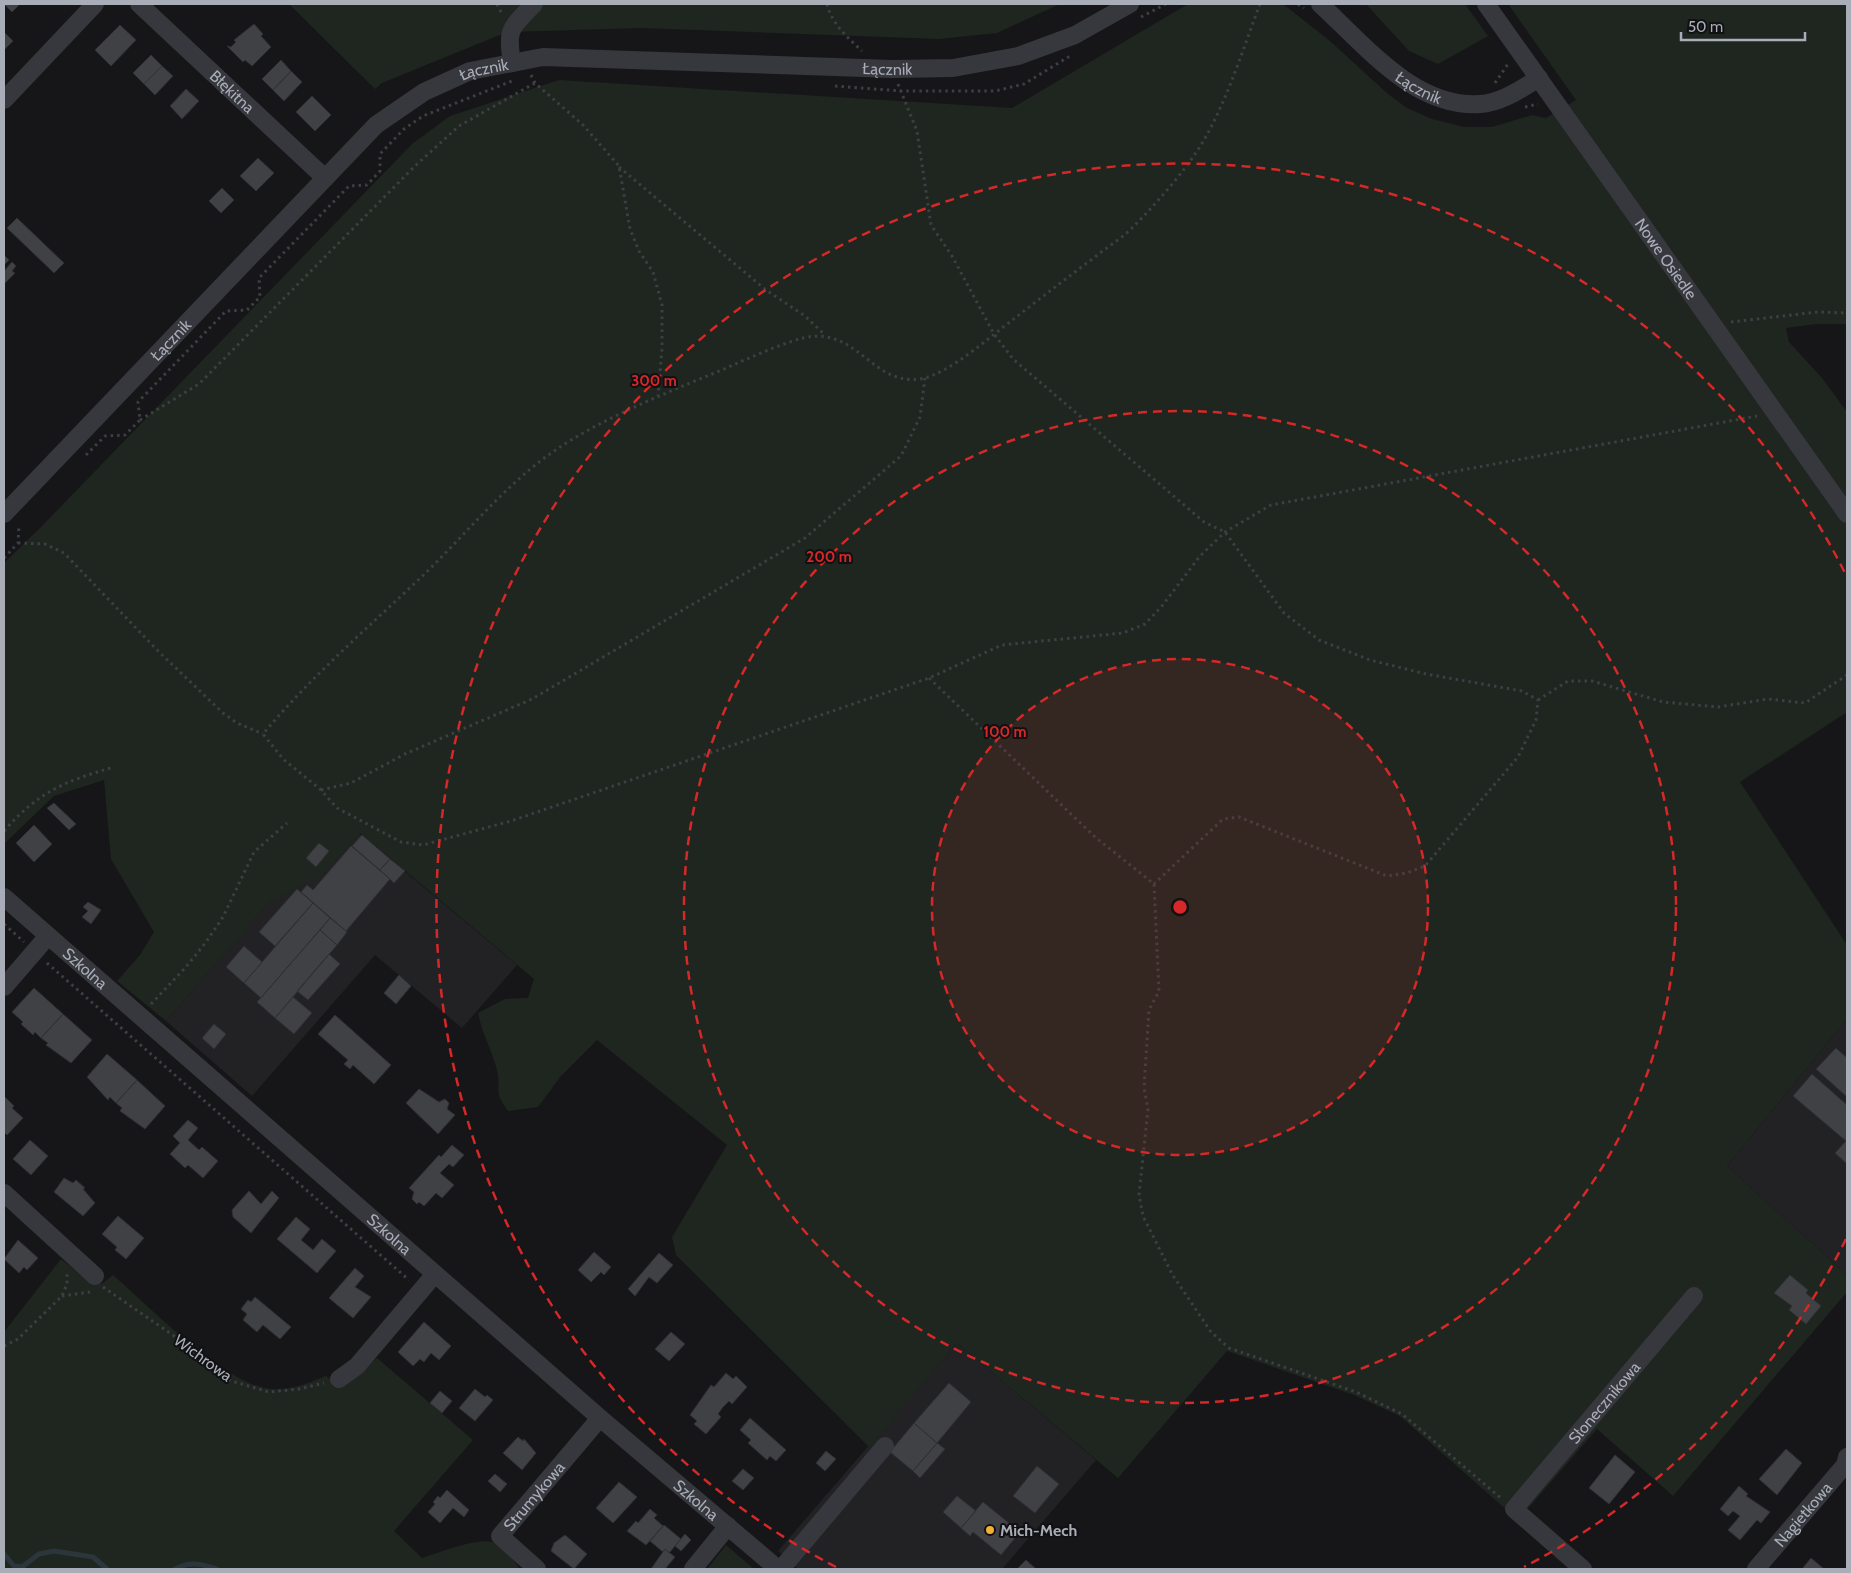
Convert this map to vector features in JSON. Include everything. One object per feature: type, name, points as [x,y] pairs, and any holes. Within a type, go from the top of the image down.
[{"type":"street","points":[[4,100],[95,4]]},
{"type":"street","name":"Błękitna","points":[[139,4],[325,178]]},
{"type":"street","points":[[512,62],[509,42],[512,27],[534,4]]},
{"type":"street","name":"Łącznik","points":[[4,514],[376,125],[424,92],[470,71],[543,57],[892,69],[953,68],[1018,56],[1075,35],[1130,4]]},
{"type":"street","name":"Łącznik","points":[[1320,4],[1401,78],[1427,95],[1454,103],[1481,104],[1500,100],[1539,78]]},
{"type":"street","name":"Nowe Osiedle","points":[[1486,4],[1847,514]]},
{"type":"street","name":"Szkolna","points":[[4,896],[600,1418],[780,1569]]},
{"type":"street","points":[[4,986],[48,936]]},
{"type":"street","points":[[4,1193],[100,1283]]},
{"type":"street","points":[[339,1379],[357,1366],[435,1274]]},
{"type":"street","name":"Słonecznikowa","points":[[1514,1509],[1694,1296]]},
{"type":"street","name":"Strumykowa","points":[[538,1569],[500,1536],[600,1418]]},
{"type":"street","points":[[780,1569],[885,1446]]},
{"type":"street","name":"Nagietkowa","points":[[1756,1569],[1845,1465],[1847,1457]]},
{"type":"street","points":[[1514,1509],[1582,1569]]},
{"type":"street","points":[[693,1569],[728,1526]]},
{"type":"path","points":[[827,4],[829,14],[842,32],[864,52]]},
{"type":"path","points":[[1132,22],[1166,4]]},
{"type":"path","points":[[512,62],[532,75],[535,83],[583,125],[619,166],[766,290],[805,316],[826,336],[851,345],[897,378],[925,378],[944,370],[994,334],[1131,229],[1189,162],[1205,138],[1224,99],[1260,4]]},
{"type":"path","points":[[834,86],[901,91],[995,91],[1024,84],[1073,55]]},
{"type":"path","points":[[1500,100],[1492,87],[1512,58]]},
{"type":"path","points":[[892,69],[917,131],[932,224],[952,256],[994,334],[1013,359],[1204,522],[1225,532],[1284,613],[1318,640],[1370,660],[1426,674],[1522,691],[1538,700]]},
{"type":"path","points":[[524,78],[532,75],[541,75]]},
{"type":"path","points":[[140,420],[138,402],[226,311],[247,310],[260,297],[259,278],[349,186],[367,185],[377,175],[380,171],[380,154],[404,129],[423,116],[515,81]]},
{"type":"path","points":[[85,456],[105,436],[125,435],[140,420],[199,384],[415,166],[460,126],[535,83]]},
{"type":"path","points":[[619,166],[630,230],[639,251],[653,272],[662,305],[662,349],[658,397]]},
{"type":"path","points":[[1716,328],[1725,323],[1776,315],[1847,312]]},
{"type":"path","points":[[263,734],[283,709],[333,659],[416,583],[520,477],[538,463],[573,440],[658,397],[794,340],[826,336]]},
{"type":"path","points":[[320,790],[351,783],[405,754],[532,699],[805,538],[901,456],[920,417],[925,378]]},
{"type":"path","points":[[18,543],[45,544],[64,554],[159,652],[223,713],[237,723],[263,734],[283,758],[320,790],[337,808],[401,842],[423,846],[511,821],[929,678],[1002,645],[1123,633],[1144,624],[1162,606],[1200,556],[1225,532],[1272,505],[1765,414],[1773,409]]},
{"type":"path","points":[[4,558],[18,543],[18,526],[25,519]]},
{"type":"path","points":[[1538,700],[1568,681],[1592,681],[1663,702],[1718,707],[1768,699],[1798,704],[1805,703],[1847,675]]},
{"type":"path","points":[[929,678],[1095,837],[1154,884],[1159,991],[1149,1010],[1144,1088],[1148,1109],[1140,1195],[1143,1216],[1172,1274],[1211,1332],[1230,1348],[1356,1392],[1402,1414],[1514,1509]]},
{"type":"path","points":[[1154,884],[1223,819],[1239,817],[1387,876],[1408,873],[1425,866],[1518,757],[1536,720],[1538,700]]},
{"type":"path","points":[[4,831],[48,791],[63,783],[114,767]]},
{"type":"path","points":[[139,1015],[175,980],[206,942],[223,917],[254,852],[272,839],[287,822]]},
{"type":"path","points":[[4,1346],[18,1340],[62,1296],[67,1284],[71,1254]]},
{"type":"path","points":[[62,1296],[100,1283]]},
{"type":"path","name":"Wichrowa","points":[[100,1283],[176,1338],[228,1380],[269,1392],[299,1390],[339,1379]]},
{"type":"shaded area","points":[[289,4],[1060,4],[997,33],[939,39],[641,28],[507,32],[382,83],[375,89]]},
{"type":"shaded area","points":[[1188,4],[1283,4],[1330,41],[1388,94],[1407,108],[1432,119],[1464,127],[1492,127],[1532,115],[1546,118],[1576,100],[1508,4],[1847,4],[1847,324],[1816,324],[1786,328],[1789,342],[1822,378],[1847,412],[1847,712],[1740,782],[1847,945],[1847,1019],[1727,1166],[1847,1275],[1847,1292],[1673,1496],[1597,1429],[1518,1520],[1400,1416],[1354,1395],[1227,1351],[1118,1478],[957,1343],[869,1447],[676,1255],[672,1237],[727,1145],[597,1040],[561,1076],[538,1107],[508,1111],[500,1098],[497,1070],[478,1013],[505,999],[528,998],[534,979],[360,833],[318,879],[305,883],[270,901],[166,1021],[117,981],[140,955],[154,932],[111,859],[104,780],[54,796],[4,844],[4,563],[412,144],[450,116],[559,80],[1012,108]]},
{"type":"shaded area","points":[[1366,4],[1465,4],[1488,36],[1438,64],[1409,51]]},
{"type":"shaded area","points":[[341,818],[517,965],[462,1028],[375,955],[252,1096],[166,1021]]},
{"type":"shaded area","points":[[1847,1019],[1847,1275],[1727,1166]]},
{"type":"shaded area","points":[[61,1259],[92,1284],[103,1283],[113,1275],[188,1342],[232,1374],[252,1384],[271,1389],[286,1389],[326,1376],[338,1385],[377,1358],[473,1440],[394,1531],[422,1558],[470,1543],[488,1541],[502,1548],[520,1569],[4,1569],[4,1332]]},
{"type":"shaded area","points":[[957,1343],[1096,1460],[1002,1569],[798,1569],[778,1551]]},
{"type":"shaded area","points":[[726,1545],[754,1569],[707,1569]]},
{"type":"building","points":[[4,4],[18,4],[19,5],[12,12]]},
{"type":"building","points":[[254,24],[263,34],[261,36],[271,47],[252,66],[245,60],[243,62],[227,46],[231,47],[236,42],[234,40]]},
{"type":"building","points":[[120,25],[136,40],[111,66],[95,50]]},
{"type":"building","points":[[4,32],[13,41],[4,50]]},
{"type":"building","points":[[151,55],[162,66],[144,84],[133,73]]},
{"type":"building","points":[[281,60],[291,71],[273,90],[262,79]]},
{"type":"building","points":[[162,66],[173,76],[155,95],[144,84]]},
{"type":"building","points":[[291,71],[302,82],[284,101],[273,90]]},
{"type":"building","points":[[186,89],[199,101],[182,119],[170,106]]},
{"type":"building","points":[[312,96],[331,115],[315,131],[296,112]]},
{"type":"building","points":[[258,158],[274,173],[256,191],[240,176]]},
{"type":"building","points":[[222,188],[234,200],[221,213],[209,201]]},
{"type":"building","points":[[17,218],[64,263],[54,273],[7,228]]},
{"type":"building","points":[[4,255],[9,260],[4,265]]},
{"type":"building","points":[[12,262],[16,266],[12,271],[15,273],[4,284],[4,271]]},
{"type":"building","points":[[54,803],[76,824],[69,830],[47,808]]},
{"type":"building","points":[[34,825],[52,844],[34,862],[16,843]]},
{"type":"building","points":[[362,835],[390,859],[380,870],[352,846]]},
{"type":"building","points":[[319,843],[329,851],[316,867],[306,858]]},
{"type":"building","points":[[351,846],[390,879],[346,931],[301,892],[307,885],[313,890]]},
{"type":"building","points":[[390,859],[405,871],[394,883],[380,870]]},
{"type":"building","points":[[297,889],[313,903],[275,946],[259,932]]},
{"type":"building","points":[[88,902],[101,910],[91,924],[82,917],[88,911],[83,907]]},
{"type":"building","points":[[313,903],[330,918],[261,998],[244,983]]},
{"type":"building","points":[[330,918],[347,932],[337,945],[320,930]]},
{"type":"building","points":[[320,930],[337,945],[275,1018],[257,1002]]},
{"type":"building","points":[[244,946],[262,962],[244,983],[226,967]]},
{"type":"building","points":[[329,954],[340,964],[308,1000],[297,991]]},
{"type":"building","points":[[399,975],[411,986],[396,1004],[384,993]]},
{"type":"building","points":[[34,988],[63,1014],[41,1038],[35,1032],[33,1035],[12,1012]]},
{"type":"building","points":[[293,997],[312,1013],[294,1034],[275,1018]]},
{"type":"building","points":[[63,1014],[92,1040],[71,1063],[46,1045],[48,1043],[41,1038]]},
{"type":"building","points":[[335,1015],[391,1065],[374,1084],[353,1065],[350,1069],[344,1064],[348,1060],[318,1034]]},
{"type":"building","points":[[214,1024],[226,1034],[214,1049],[202,1038]]},
{"type":"building","points":[[1836,1048],[1847,1058],[1847,1097],[1816,1069]]},
{"type":"building","points":[[107,1054],[137,1080],[116,1103],[110,1097],[108,1100],[87,1077]]},
{"type":"building","points":[[1812,1074],[1847,1105],[1847,1164],[1835,1153],[1846,1141],[1793,1096]]},
{"type":"building","points":[[137,1080],[165,1106],[145,1129],[120,1111],[122,1108],[116,1103]]},
{"type":"building","points":[[419,1089],[439,1102],[445,1099],[449,1103],[447,1109],[455,1115],[438,1134],[406,1103]]},
{"type":"building","points":[[4,1096],[14,1106],[12,1108],[23,1118],[7,1135],[4,1132]]},
{"type":"building","points":[[188,1120],[198,1128],[188,1140],[199,1150],[202,1147],[218,1161],[203,1178],[188,1165],[185,1168],[170,1154],[180,1143],[173,1136]]},
{"type":"building","points":[[30,1140],[48,1156],[31,1175],[13,1159]]},
{"type":"building","points":[[452,1145],[464,1155],[453,1167],[449,1164],[440,1173],[454,1185],[442,1198],[436,1193],[424,1206],[419,1202],[417,1204],[412,1199],[414,1192],[409,1188],[439,1155],[441,1157]]},
{"type":"building","points":[[64,1178],[73,1183],[76,1180],[85,1188],[83,1189],[95,1203],[83,1216],[54,1192]]},
{"type":"building","points":[[249,1191],[261,1204],[272,1191],[279,1198],[251,1233],[233,1217],[232,1210]]},
{"type":"building","points":[[118,1216],[144,1238],[126,1259],[115,1250],[117,1247],[102,1234]]},
{"type":"building","points":[[296,1217],[310,1229],[301,1240],[313,1250],[322,1239],[336,1251],[317,1273],[277,1239]]},
{"type":"building","points":[[18,1240],[38,1258],[27,1270],[24,1267],[19,1273],[4,1259]]},
{"type":"building","points":[[594,1252],[611,1267],[604,1275],[601,1272],[591,1282],[578,1270]]},
{"type":"building","points":[[659,1253],[673,1265],[657,1283],[649,1277],[635,1296],[628,1289]]},
{"type":"building","points":[[355,1268],[364,1276],[355,1287],[371,1297],[353,1318],[329,1298]]},
{"type":"building","points":[[1790,1275],[1808,1290],[1806,1293],[1821,1306],[1806,1324],[1789,1310],[1792,1306],[1774,1293]]},
{"type":"building","points":[[255,1297],[291,1327],[280,1339],[263,1325],[257,1332],[243,1320],[247,1314],[241,1309],[248,1300],[251,1302]]},
{"type":"building","points":[[424,1322],[451,1346],[439,1360],[431,1353],[424,1362],[420,1359],[413,1366],[398,1352]]},
{"type":"building","points":[[671,1332],[685,1344],[669,1361],[655,1349]]},
{"type":"building","points":[[726,1373],[733,1379],[736,1376],[747,1387],[732,1404],[729,1401],[723,1407],[718,1414],[721,1417],[706,1434],[694,1424],[697,1421],[690,1415],[711,1385],[714,1387]]},
{"type":"building","points":[[949,1383],[971,1402],[937,1443],[914,1423]]},
{"type":"building","points":[[475,1389],[485,1397],[487,1395],[493,1400],[475,1421],[459,1408]]},
{"type":"building","points":[[440,1391],[452,1401],[442,1413],[430,1403]]},
{"type":"building","points":[[750,1418],[786,1450],[776,1461],[770,1456],[767,1460],[748,1443],[751,1440],[740,1430]]},
{"type":"building","points":[[914,1423],[937,1443],[913,1471],[890,1452]]},
{"type":"building","points":[[518,1437],[523,1441],[524,1439],[536,1453],[522,1470],[503,1453]]},
{"type":"building","points":[[937,1443],[945,1449],[920,1478],[913,1471]]},
{"type":"building","points":[[1786,1449],[1802,1463],[1777,1495],[1759,1479]]},
{"type":"building","points":[[826,1451],[836,1459],[825,1471],[816,1463]]},
{"type":"building","points":[[1615,1455],[1635,1472],[1609,1504],[1589,1488]]},
{"type":"building","points":[[1037,1466],[1059,1484],[1035,1513],[1013,1496]]},
{"type":"building","points":[[743,1469],[754,1478],[743,1490],[732,1481]]},
{"type":"building","points":[[495,1474],[507,1484],[500,1492],[488,1481]]},
{"type":"building","points":[[619,1482],[637,1497],[613,1523],[596,1508]]},
{"type":"building","points":[[1739,1486],[1748,1494],[1746,1496],[1770,1512],[1761,1523],[1757,1520],[1740,1540],[1728,1530],[1740,1516],[1733,1511],[1728,1516],[1720,1509]]},
{"type":"building","points":[[447,1490],[469,1510],[464,1517],[453,1508],[440,1523],[428,1512],[435,1504],[433,1502],[438,1496],[440,1498]]},
{"type":"building","points":[[957,1496],[976,1511],[961,1528],[943,1512]]},
{"type":"building","name":"Mich-Mech","points":[[983,1502],[1020,1532],[1001,1555],[973,1532],[970,1536],[961,1528]]},
{"type":"building","points":[[650,1509],[657,1515],[654,1518],[663,1526],[646,1545],[627,1531],[636,1521],[638,1523]]},
{"type":"building","points":[[664,1525],[681,1539],[669,1553],[665,1549],[663,1552],[650,1541]]},
{"type":"building","points":[[685,1534],[691,1540],[681,1551],[675,1546]]},
{"type":"building","points":[[565,1535],[587,1554],[574,1569],[551,1551],[554,1543]]},
{"type":"building","points":[[665,1549],[675,1557],[665,1569],[651,1569]]},
{"type":"building","points":[[1811,1558],[1824,1569],[1802,1569]]},
{"type":"building","points":[[1026,1560],[1036,1569],[1017,1569]]},
{"type":"waterway","points":[[4,1554],[14,1566],[22,1567],[39,1554],[54,1551],[93,1557],[107,1569]]},
{"type":"waterway","points":[[175,1569],[180,1566],[196,1564],[217,1569]]},
{"type":"place","name":"Mich-Mech","points":[[990,1530]]}]
